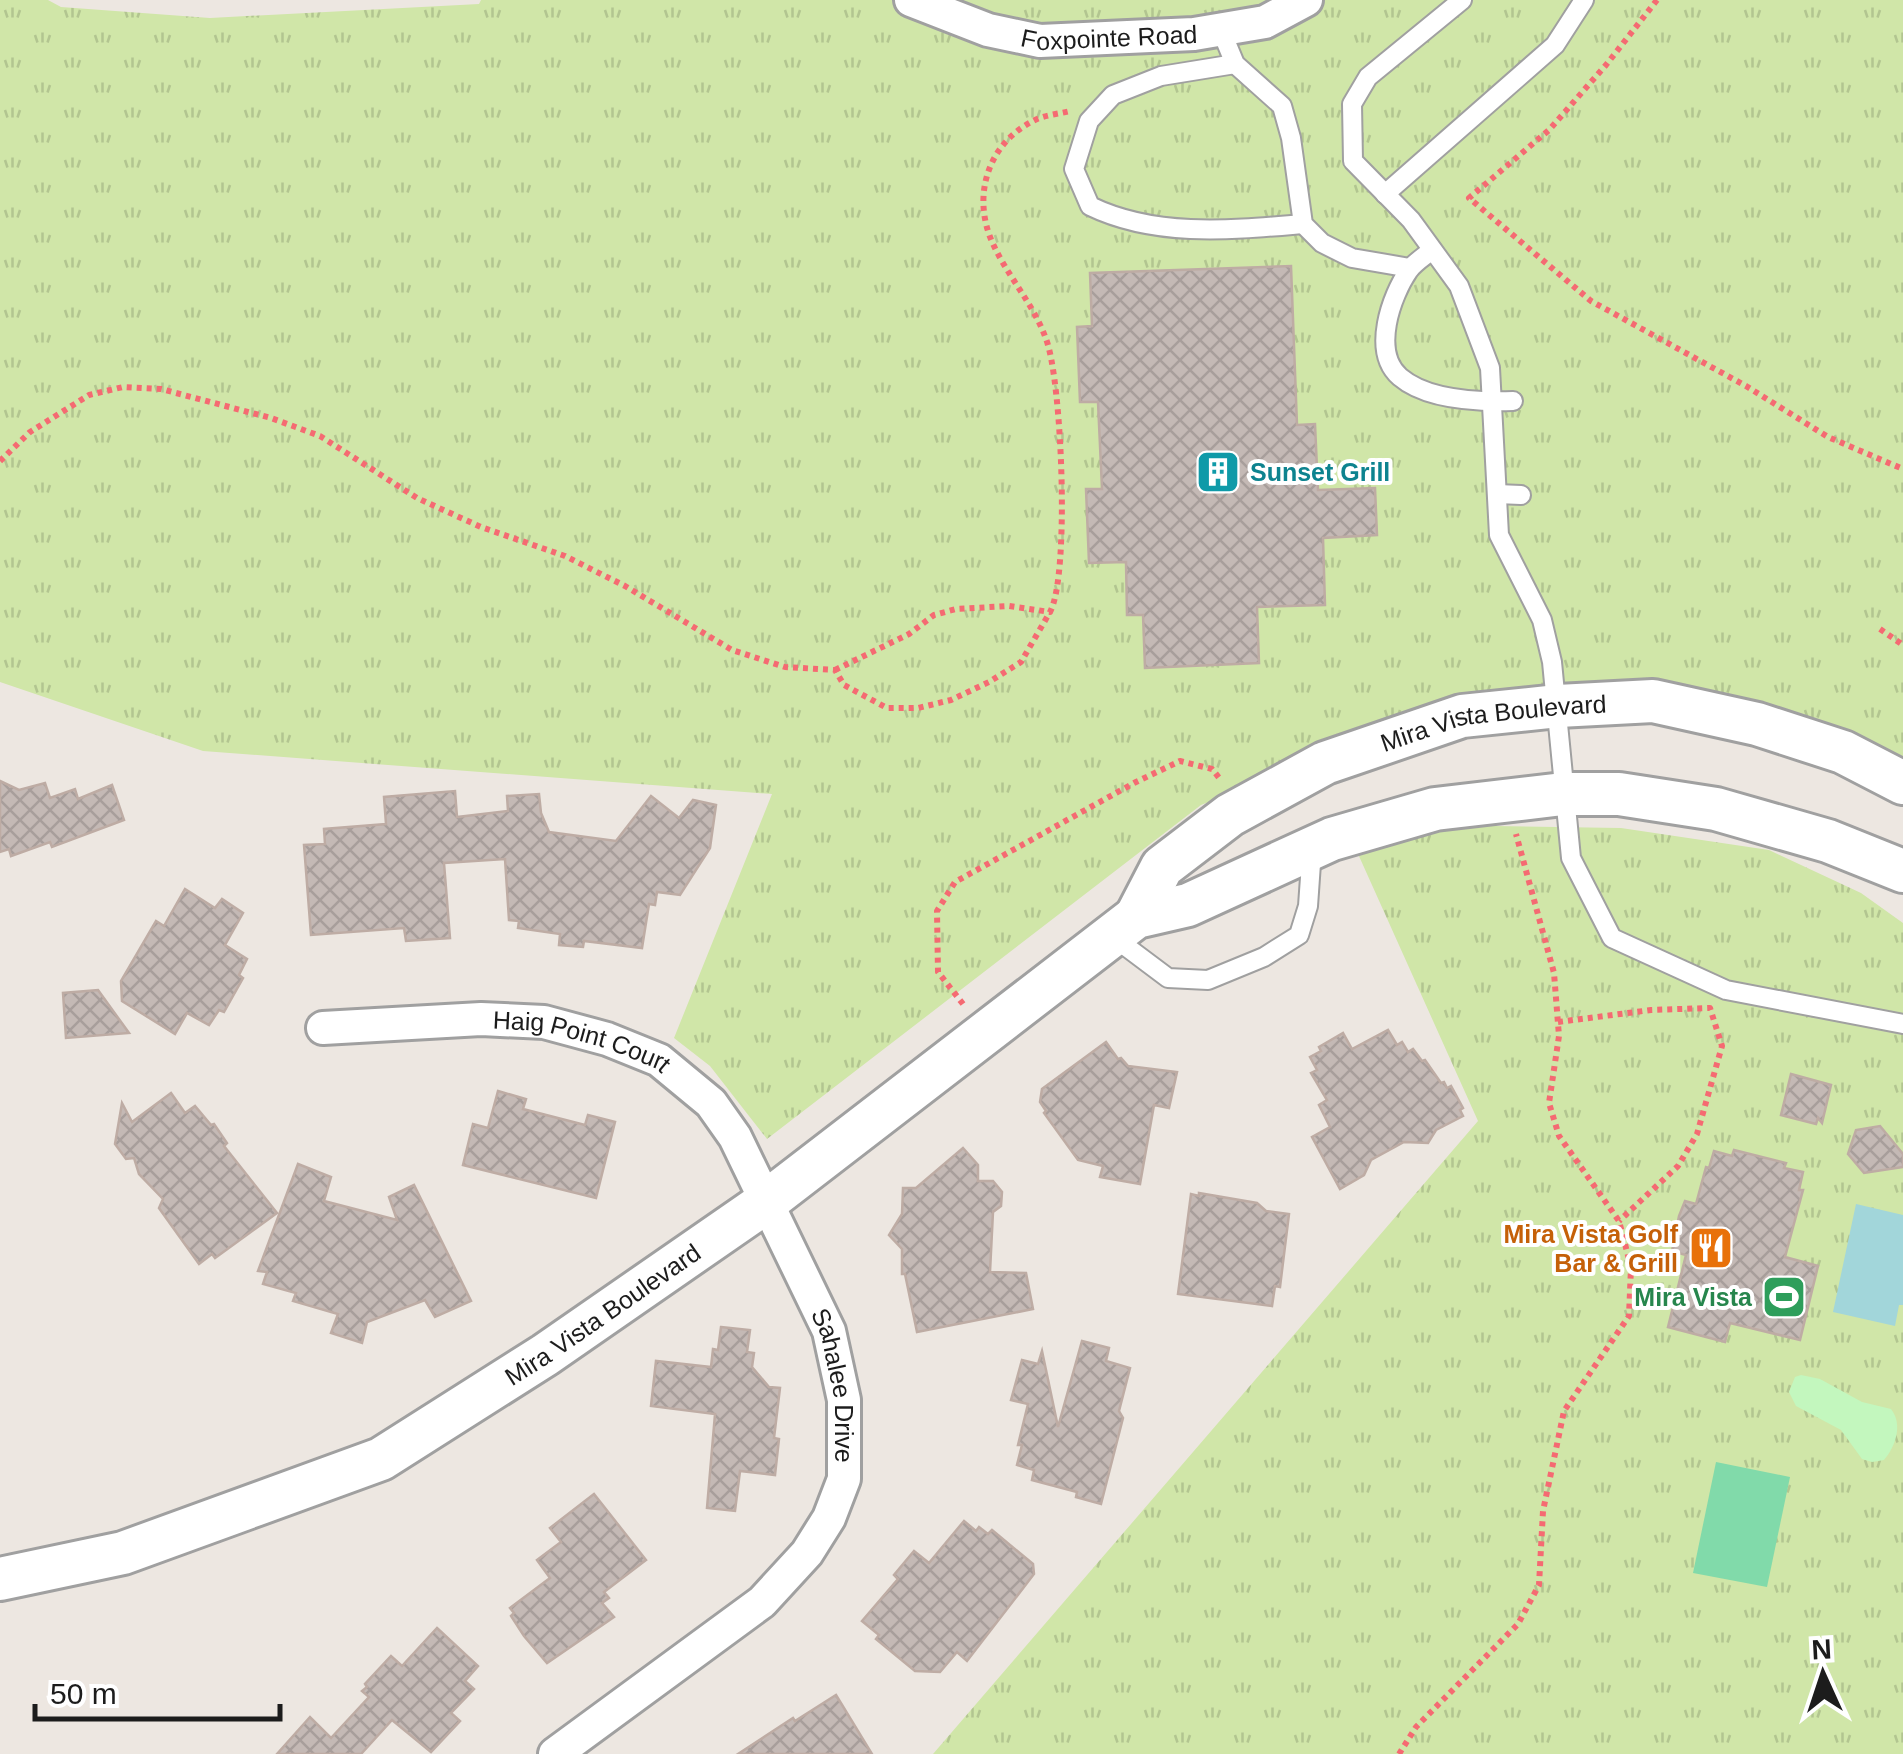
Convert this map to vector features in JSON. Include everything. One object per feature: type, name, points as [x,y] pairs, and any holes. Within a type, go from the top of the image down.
[{"type":"street","name":"Foxpointe Road","points":[[911,0],[988,30],[1040,41],[1221,30],[1265,22],[1306,0]]},
{"type":"street","name":"Mira Vista Boulevard","points":[[1124,926],[1162,867],[1243,807],[1326,764],[1462,716],[1653,701],[1757,724],[1843,752],[1903,783]]},
{"type":"street","name":"Mira Vista Boulevard","points":[[0,1578],[123,1553],[381,1459],[544,1355],[766,1202],[1124,926],[1188,904],[1332,839],[1435,809],[1563,794],[1619,794],[1716,809],[1828,841],[1903,871]]},
{"type":"street","name":"Haig Point Court","points":[[323,1028],[481,1019],[544,1022],[607,1038],[659,1060],[710,1103],[735,1137],[766,1202]]},
{"type":"street","name":"Sahalee Drive","points":[[555,1754],[762,1602],[806,1552],[828,1518],[844,1478],[844,1400],[829,1331],[766,1202]]},
{"type":"lane","points":[[1462,0],[1368,77],[1352,104],[1352,160],[1411,220],[1458,286],[1490,368],[1499,535],[1542,620],[1552,662],[1571,858],[1612,938],[1726,990],[1903,1024]]},
{"type":"lane","points":[[1386,194],[1554,45],[1584,0]]},
{"type":"lane","points":[[1221,30],[1235,64],[1282,106],[1291,138],[1303,224],[1322,243],[1352,258],[1410,268]]},
{"type":"lane","points":[[1235,64],[1160,76],[1112,94],[1089,121],[1074,169],[1090,206],[1111,216],[1150,225],[1218,231],[1303,224]]},
{"type":"lane","points":[[1432,250],[1410,268],[1388,310],[1387,353],[1399,376],[1426,390],[1513,401]]},
{"type":"lane","points":[[1496,494],[1521,495]]},
{"type":"lane","points":[[1124,926],[1168,978],[1208,980],[1264,957],[1299,934],[1308,906],[1312,848]]},
{"type":"path","points":[[1658,0],[1548,130],[1469,198],[1591,301],[1746,386],[1828,438],[1903,469]]},
{"type":"path","points":[[835,670],[844,685],[886,708],[918,708],[951,700],[1021,662],[1056,600],[1062,528],[1058,425],[1048,341],[992,244],[983,202],[987,170],[1006,141],[1034,120],[1095,104],[1112,94]]},
{"type":"path","points":[[0,460],[30,432],[88,395],[124,387],[161,389],[271,418],[320,436],[417,498],[480,527],[580,564],[625,586],[732,650],[785,666],[835,670],[909,634],[934,616],[956,609],[1009,606],[1050,612]]},
{"type":"path","points":[[1880,629],[1903,645]]},
{"type":"path","points":[[986,1033],[938,972],[936,911],[955,882],[1180,761],[1212,770],[1243,807]]},
{"type":"path","points":[[1399,1754],[1416,1726],[1518,1624],[1539,1585],[1544,1511],[1564,1411],[1630,1316],[1630,1267],[1620,1221],[1559,1136],[1549,1103],[1559,1036],[1554,972],[1508,800]]},
{"type":"path","points":[[1558,1022],[1652,1010],[1710,1008],[1722,1046],[1697,1134],[1678,1166],[1620,1221]]},
{"type":"green space","points":[[0,0],[48,0],[61,7],[210,18],[479,4],[481,0],[1903,0],[1903,767],[1728,706],[1617,680],[1472,699],[1201,805],[767,1139],[710,1066],[674,1038],[772,794],[203,751],[0,682]]},
{"type":"green space","points":[[1431,825],[1621,828],[1769,850],[1861,893],[1903,923],[1903,1754],[933,1754],[1478,1121],[1354,845]]},
{"type":"green space","points":[[1795,1377],[1820,1379],[1862,1402],[1891,1409],[1897,1421],[1897,1435],[1884,1460],[1862,1459],[1841,1430],[1796,1406],[1789,1392]]},
{"type":"green space","points":[[1716,1462],[1790,1477],[1767,1587],[1693,1573]]},
{"type":"water","points":[[1856,1204],[1903,1215],[1903,1305],[1899,1305],[1895,1326],[1833,1312]]},
{"type":"building","name":"Sunset Grill","points":[[1291,266],[1297,425],[1315,424],[1318,490],[1375,488],[1377,535],[1323,538],[1325,605],[1257,607],[1259,663],[1145,668],[1143,615],[1127,615],[1126,562],[1089,563],[1086,489],[1102,489],[1098,402],[1080,402],[1077,327],[1092,326],[1090,273]]},
{"type":"building","points":[[0,781],[19,790],[45,783],[50,798],[75,789],[78,799],[112,785],[124,820],[52,847],[50,842],[11,856],[9,849],[0,852]]},
{"type":"building","points":[[455,791],[457,817],[508,811],[507,796],[539,794],[549,832],[616,841],[651,796],[679,818],[693,800],[716,805],[710,848],[680,895],[657,892],[655,905],[649,904],[642,948],[584,941],[583,947],[559,945],[560,934],[518,928],[519,921],[509,920],[505,859],[444,863],[450,938],[406,941],[404,928],[311,935],[304,845],[325,844],[324,829],[386,824],[384,797]]},
{"type":"building","points":[[185,889],[215,908],[222,899],[243,913],[225,945],[247,959],[239,975],[243,978],[224,1012],[219,1010],[209,1025],[187,1013],[175,1034],[122,1001],[121,981],[156,921],[164,926]]},
{"type":"building","points":[[98,990],[129,1033],[66,1038],[63,993]]},
{"type":"building","points":[[1388,1030],[1397,1045],[1402,1042],[1408,1052],[1413,1049],[1441,1083],[1447,1088],[1451,1086],[1463,1116],[1436,1130],[1428,1143],[1404,1142],[1371,1160],[1364,1175],[1340,1189],[1312,1137],[1330,1127],[1319,1105],[1327,1100],[1311,1073],[1317,1070],[1310,1057],[1343,1033],[1352,1049]]},
{"type":"building","points":[[1106,1042],[1128,1066],[1177,1072],[1169,1108],[1154,1105],[1140,1184],[1100,1177],[1103,1166],[1078,1160],[1040,1102],[1042,1089]]},
{"type":"building","points":[[1791,1074],[1831,1085],[1822,1123],[1818,1118],[1816,1124],[1781,1115]]},
{"type":"building","points":[[498,1091],[526,1099],[523,1109],[585,1125],[588,1115],[615,1122],[596,1198],[463,1165],[473,1124],[488,1128]]},
{"type":"building","points":[[171,1093],[185,1113],[195,1106],[214,1124],[227,1143],[224,1146],[277,1213],[215,1258],[212,1254],[199,1264],[159,1208],[163,1199],[139,1174],[134,1158],[126,1159],[115,1144],[122,1103],[132,1122]]},
{"type":"building","points":[[1880,1126],[1903,1154],[1903,1167],[1864,1173],[1848,1154],[1856,1130]]},
{"type":"building","points":[[963,1148],[978,1165],[978,1181],[993,1181],[1002,1192],[1001,1206],[993,1212],[990,1272],[1026,1273],[1033,1309],[917,1332],[902,1274],[902,1249],[889,1235],[902,1214],[903,1188],[916,1188]]},
{"type":"building","name":"Mira Vista Golf Bar & Grill","points":[[1734,1150],[1786,1163],[1784,1168],[1803,1172],[1799,1190],[1803,1190],[1785,1257],[1818,1266],[1800,1340],[1730,1323],[1725,1342],[1668,1327],[1686,1255],[1672,1251],[1679,1216],[1685,1201],[1696,1204],[1714,1151],[1732,1156]]},
{"type":"building","points":[[298,1164],[331,1177],[324,1201],[397,1220],[389,1197],[414,1185],[471,1301],[435,1317],[425,1300],[367,1322],[362,1343],[331,1333],[338,1314],[293,1301],[296,1293],[263,1284],[267,1272],[258,1271]]},
{"type":"building","points":[[1191,1194],[1257,1203],[1266,1211],[1289,1214],[1280,1287],[1275,1286],[1272,1306],[1178,1294]]},
{"type":"building","points":[[721,1327],[750,1330],[747,1352],[754,1353],[752,1367],[769,1387],[780,1388],[774,1438],[779,1439],[775,1475],[740,1471],[735,1511],[707,1508],[715,1414],[651,1406],[656,1361],[711,1367]]},
{"type":"building","points":[[1082,1341],[1109,1348],[1106,1361],[1130,1368],[1119,1411],[1123,1418],[1101,1504],[1076,1497],[1077,1492],[1032,1480],[1034,1470],[1017,1465],[1028,1404],[1011,1400],[1022,1360],[1038,1364],[1042,1351],[1058,1427]]},
{"type":"building","points":[[594,1494],[646,1560],[604,1592],[609,1598],[602,1603],[614,1617],[547,1663],[524,1636],[510,1608],[550,1578],[537,1560],[561,1542],[550,1528]]},
{"type":"building","points":[[964,1521],[976,1531],[979,1527],[988,1534],[992,1530],[1033,1564],[1034,1574],[967,1661],[957,1652],[940,1672],[915,1671],[876,1639],[879,1635],[862,1621],[898,1579],[894,1575],[914,1551],[929,1563]]},
{"type":"building","points":[[437,1628],[478,1666],[465,1681],[474,1689],[451,1713],[460,1721],[431,1752],[392,1720],[361,1754],[277,1754],[310,1717],[331,1738],[369,1697],[362,1691],[367,1687],[365,1684],[391,1656],[402,1666]]},
{"type":"building","points":[[836,1695],[872,1754],[738,1754],[793,1718],[795,1721]]},
{"type":"place","name":"Sunset Grill","points":[[1218,472]]},
{"type":"place","name":"Mira Vista Golf Bar & Grill","points":[[1711,1248]]},
{"type":"place","name":"Mira Vista","points":[[1784,1297]]}]
